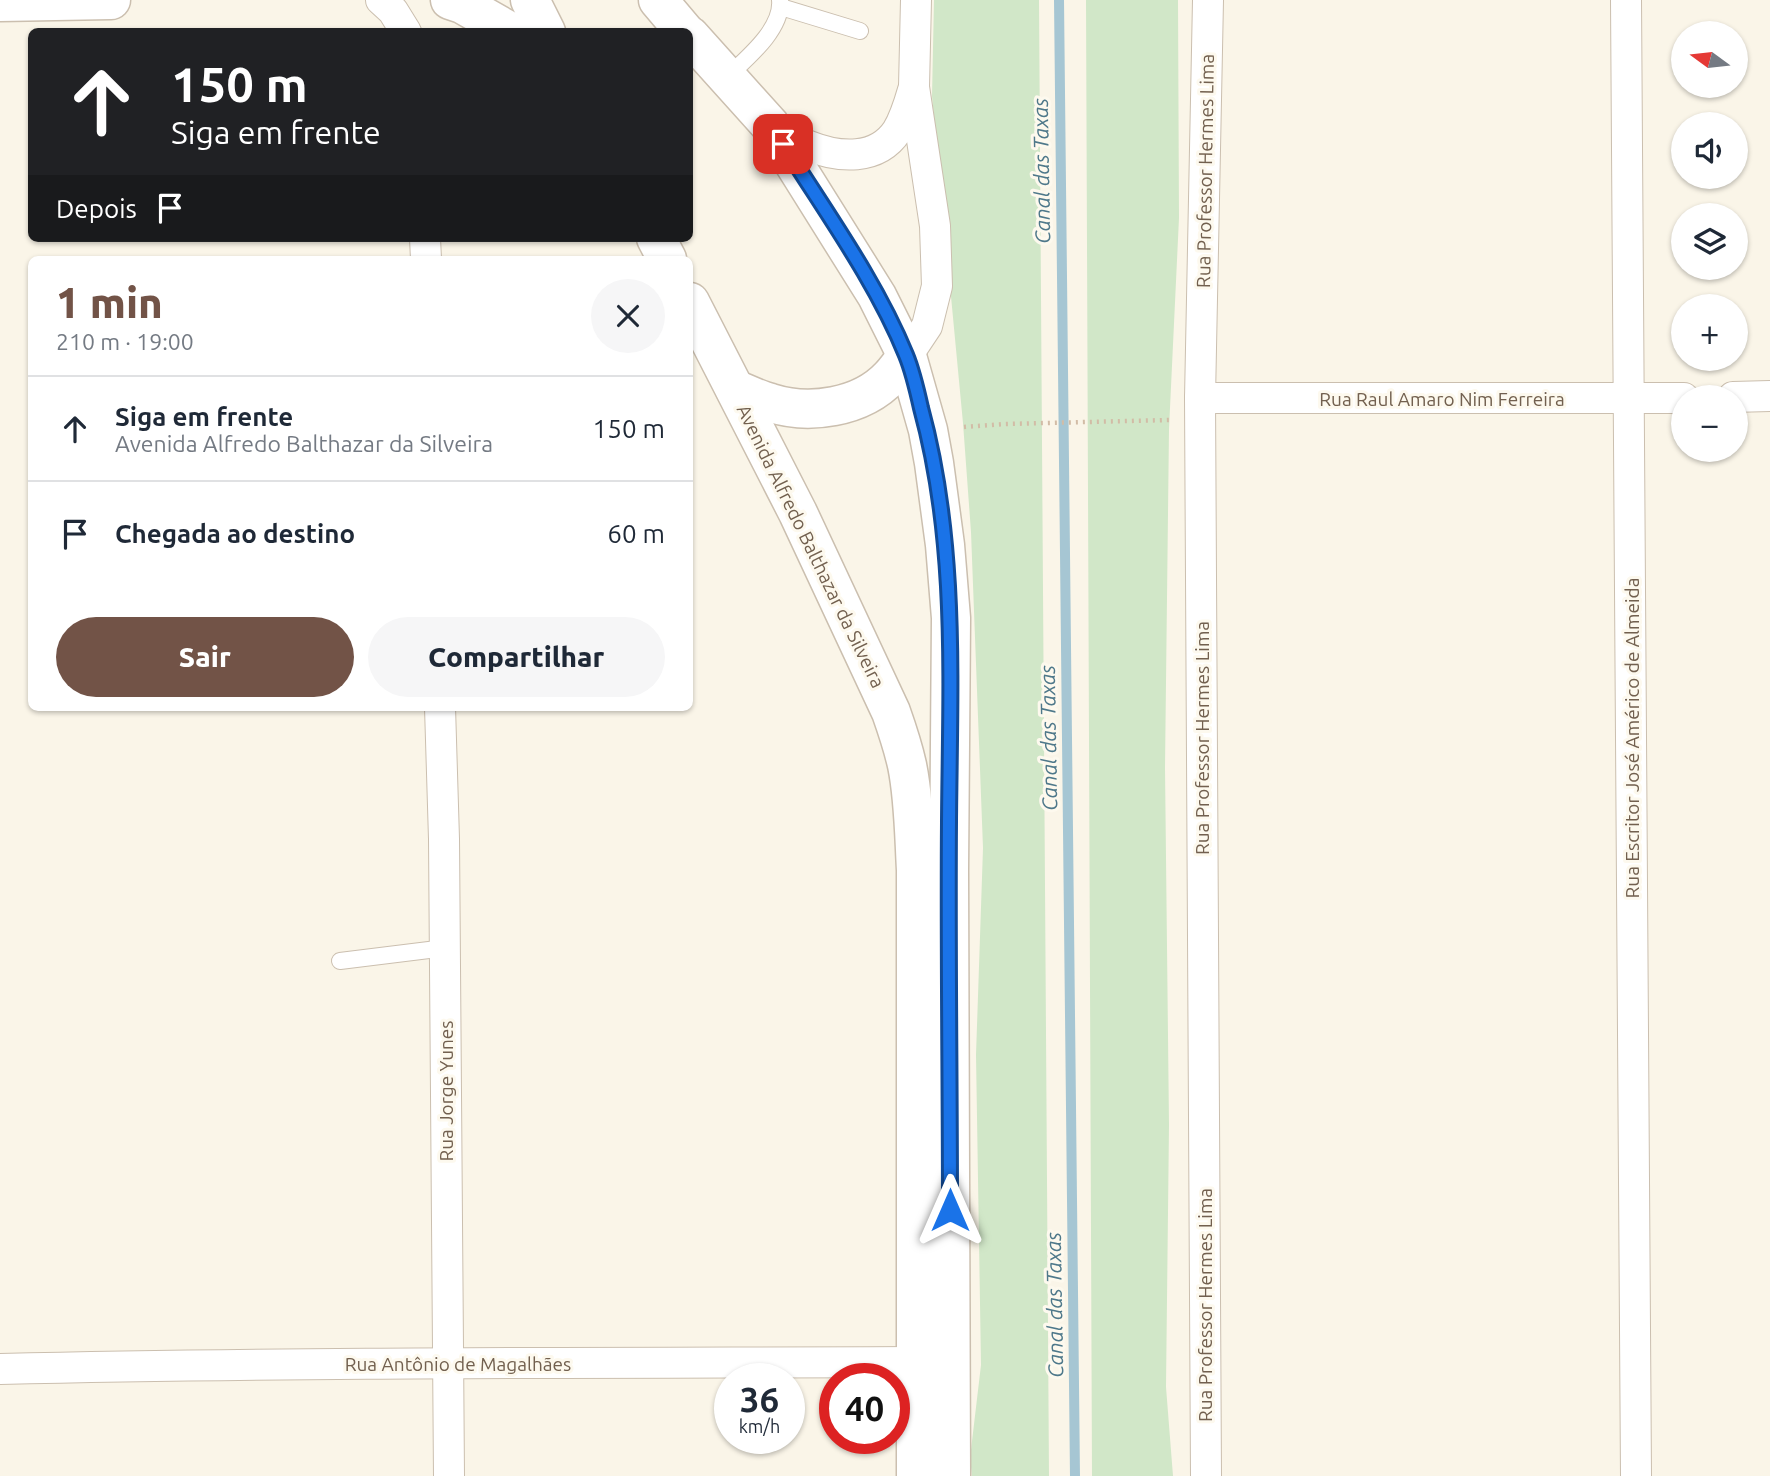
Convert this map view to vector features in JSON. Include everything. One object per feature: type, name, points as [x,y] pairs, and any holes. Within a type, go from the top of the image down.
[{"type":"street","points":[[0,2],[111,0]]},
{"type":"street","points":[[381,0],[393,11],[404,28]]},
{"type":"street","points":[[450,0],[504,28]]},
{"type":"street","points":[[530,0],[544,28]]},
{"type":"street","points":[[658,0],[682,28]]},
{"type":"street","points":[[735,389],[772,404],[797,409],[850,402],[869,393],[888,379],[927,326],[937,286],[935,226],[914,87],[916,0]]},
{"type":"street","name":"Rua Professor Hermes Lima","points":[[1206,1476],[1201,408],[1208,0]]},
{"type":"street","name":"Rua Escritor José Américo de Almeida","points":[[1626,0],[1636,1476]]},
{"type":"street","points":[[693,39],[770,125],[877,296],[907,356],[928,430],[934,463],[951,618],[951,1476]]},
{"type":"street","points":[[770,125],[806,146],[831,153],[860,155],[882,146],[896,133],[914,87]]},
{"type":"street","name":"Avenida Alfredo Balthazar da Silveira","points":[[693,308],[797,513],[891,712],[908,767],[916,870],[916,1362]]},
{"type":"street","points":[[1748,397],[1770,397]]},
{"type":"street","name":"Rua Raul Amaro Nim Ferreira","points":[[1201,408],[1671,398]]},
{"type":"street","name":"Rua Jorge Yunes","points":[[440,711],[445,948],[449,1476]]},
{"type":"street","points":[[916,1362],[916,1476]]},
{"type":"street","name":"Rua Antônio de Magalhães","points":[[0,1369],[448,1363],[916,1362]]},
{"type":"lane","points":[[727,77],[760,47],[780,3],[860,31]]},
{"type":"lane","points":[[340,961],[445,948]]},
{"type":"path","points":[[1005,424],[1125,422],[1201,408]]},
{"type":"green space","points":[[934,0],[1039,0],[1049,1476],[972,1476],[970,1458],[981,1365],[976,1055],[983,848],[971,532],[932,96]]},
{"type":"green space","points":[[1086,0],[1178,0],[1179,218],[1169,429],[1165,768],[1169,1125],[1166,1387],[1173,1476],[1092,1476]]},
{"type":"waterway","name":"Canal das Taxas","points":[[1059,0],[1075,1476]]},
{"type":"route","points":[[783,144],[877,296],[907,356],[928,430],[934,463],[951,618],[950,1210]]}]
